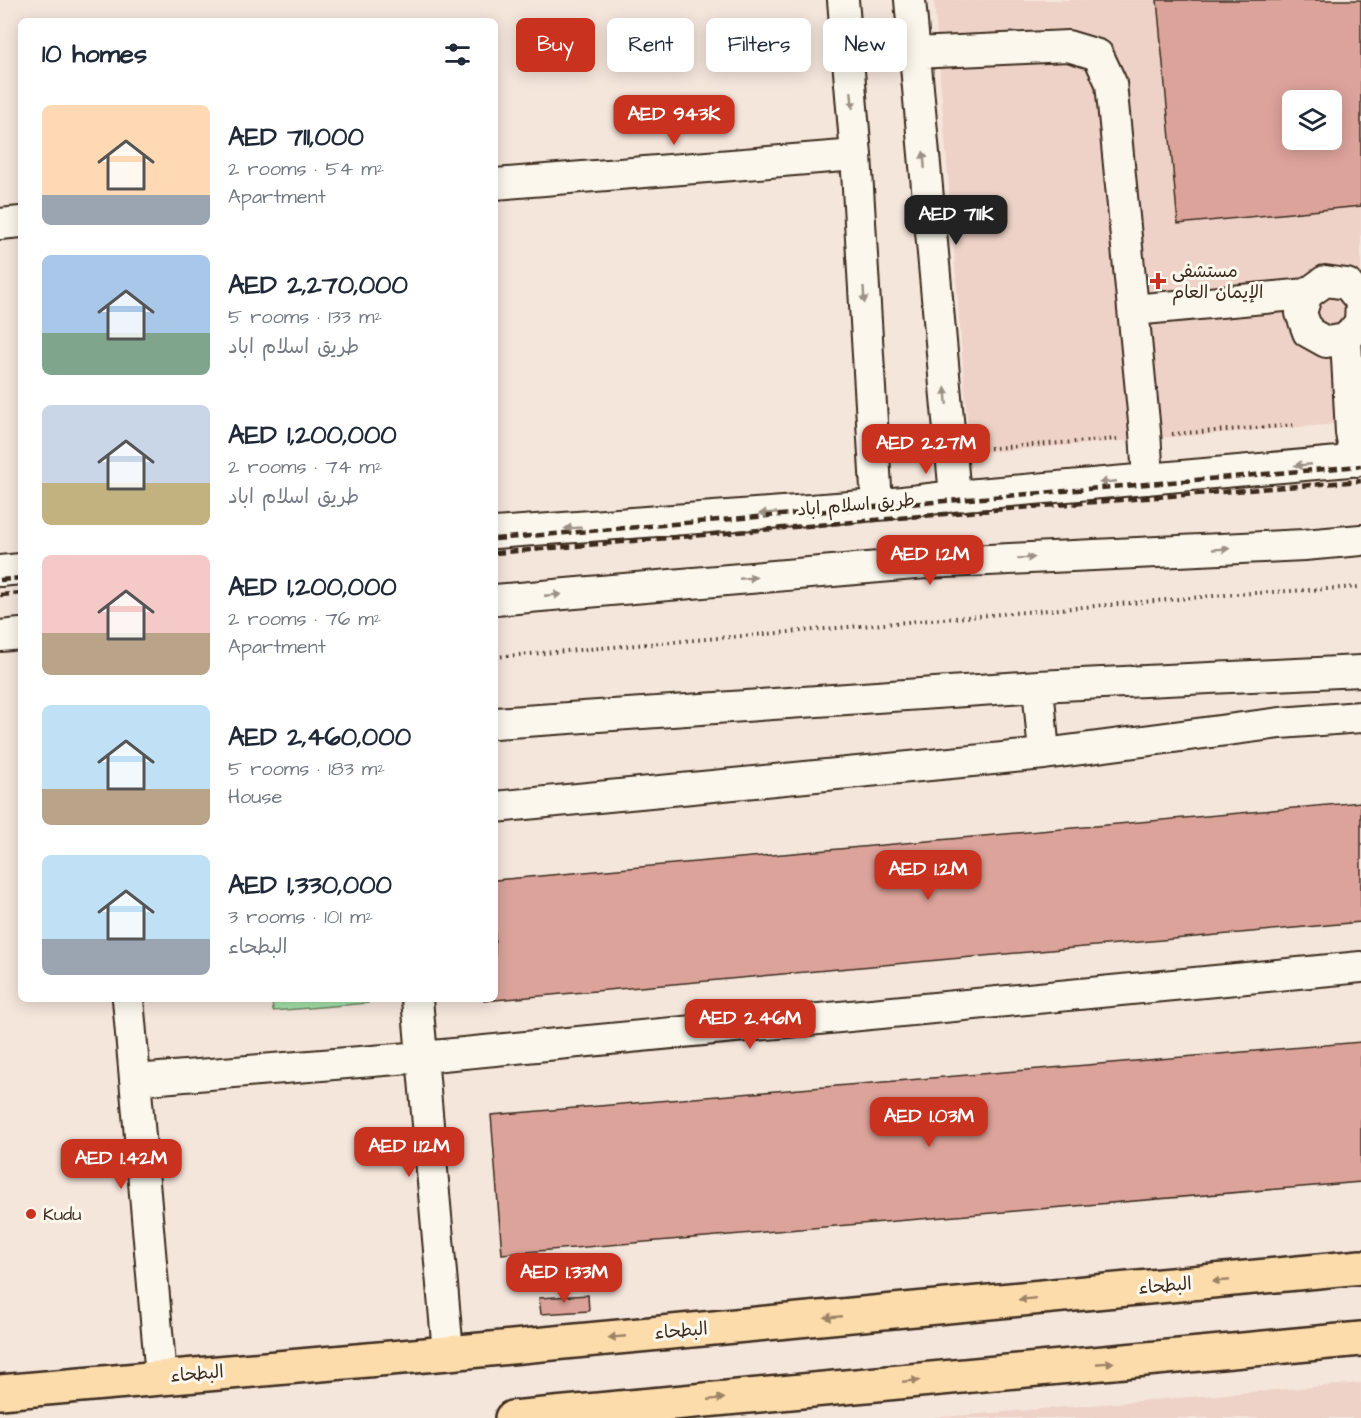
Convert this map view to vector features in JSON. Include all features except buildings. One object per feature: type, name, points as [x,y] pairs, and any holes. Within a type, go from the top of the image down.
[{"type":"main road","name":"البطحاء","points":[[0,1392],[1354,1270]]},
{"type":"main road","points":[[1327,1342],[1348,1337],[1361,1327]]},
{"type":"main road","points":[[512,1418],[1361,1339]]},
{"type":"street","points":[[843,0],[856,155],[877,505]]},
{"type":"street","points":[[910,0],[955,496]]},
{"type":"street","points":[[915,53],[1068,46],[1098,55],[1111,83],[1146,436],[1148,479]]},
{"type":"street","points":[[498,184],[856,155]]},
{"type":"street","points":[[0,224],[18,222]]},
{"type":"street","points":[[1133,310],[1307,294],[1325,282],[1347,284],[1361,301],[1360,323],[1346,339],[1326,342],[1308,332],[1301,313],[1307,294]]},
{"type":"street","points":[[1346,339],[1351,433],[1358,461]]},
{"type":"street","name":"طريق اسلام اباد","points":[[498,533],[877,505],[955,496],[1358,461]]},
{"type":"street","points":[[498,600],[926,563],[1304,545],[1361,540]]},
{"type":"street","points":[[0,571],[18,569]]},
{"type":"street","points":[[0,636],[18,634]]},
{"type":"street","points":[[498,723],[1038,686],[1361,671]]},
{"type":"street","points":[[1038,686],[1044,754]]},
{"type":"street","points":[[498,807],[1044,754],[1280,723],[1361,717]]},
{"type":"street","points":[[135,1080],[422,1057],[1361,967]]},
{"type":"street","points":[[128,1002],[161,1377]]},
{"type":"street","points":[[417,1002],[448,1353]]},
{"type":"path","points":[[970,450],[1297,425]]},
{"type":"path","points":[[498,657],[1238,594],[1361,587]]},
{"type":"shaded area","name":"مستشفى الإيمان العام","points":[[934,0],[1361,0],[1361,422],[988,452],[969,442]]},
{"type":"shaded area","points":[[1361,1383],[1361,1418],[930,1418]]},
{"type":"green space","points":[[272,1002],[368,1002],[368,1003],[273,1011]]},
{"type":"railway","points":[[498,539],[1361,466]]},
{"type":"railway","points":[[498,553],[1361,481]]},
{"type":"railway","points":[[0,580],[18,578]]},
{"type":"railway","points":[[0,595],[18,593]]},
{"type":"place","name":"مستشفى الإيمان العام","points":[[1158,281]]},
{"type":"place","name":"Kudu","points":[[31,1214]]}]
